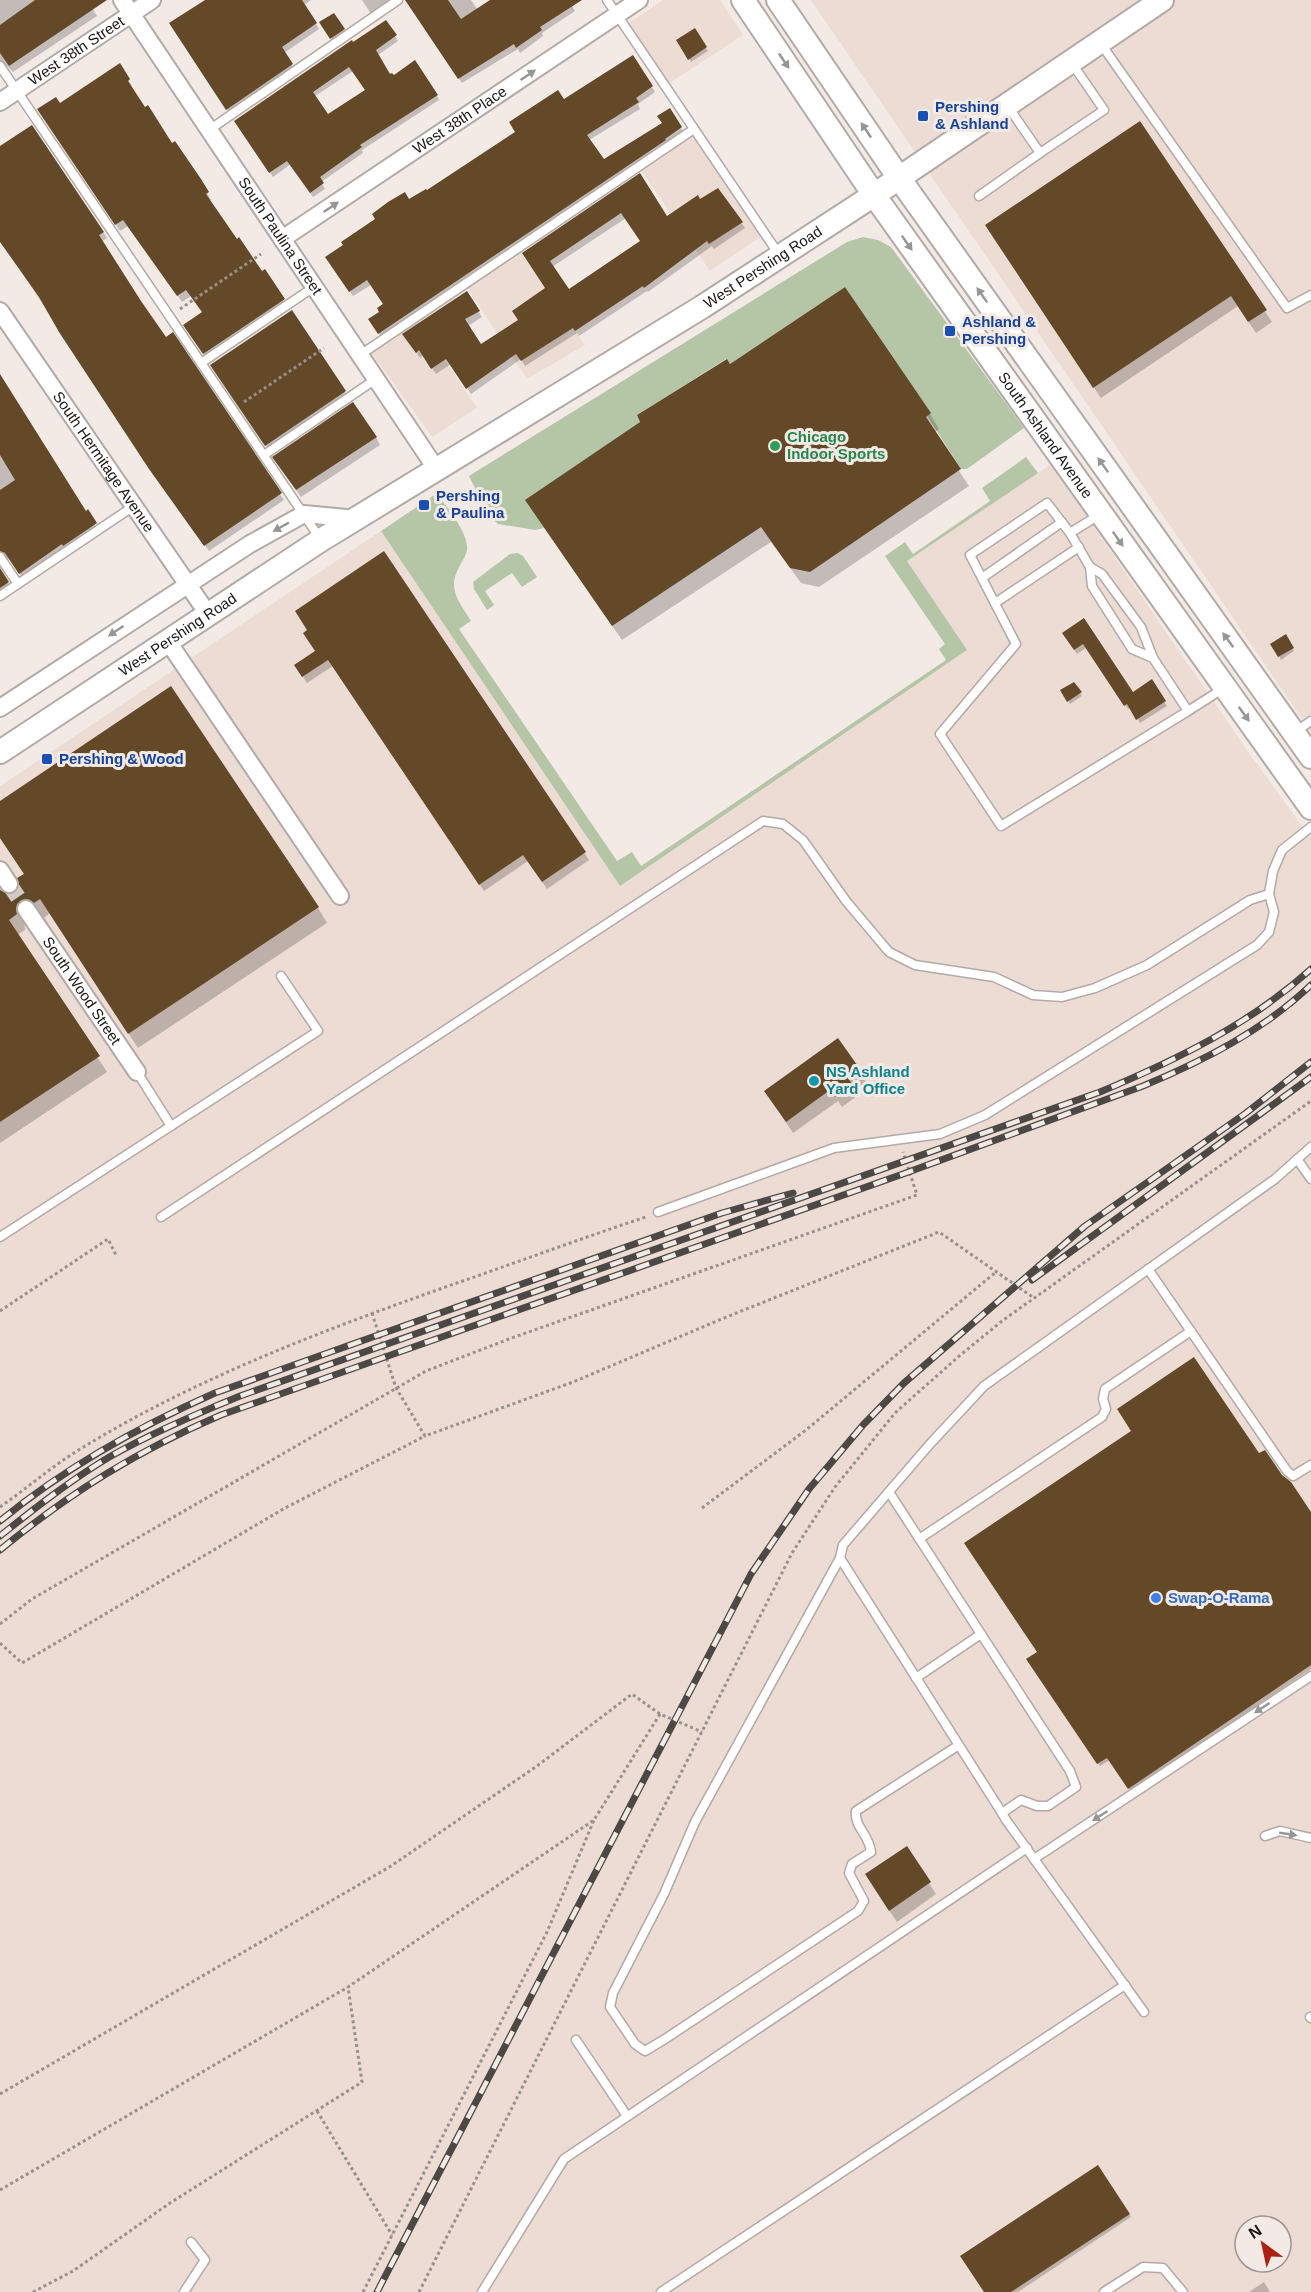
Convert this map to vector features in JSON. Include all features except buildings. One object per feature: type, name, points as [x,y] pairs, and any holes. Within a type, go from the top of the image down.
[{"type":"main road","name":"South Ashland Avenue","points":[[743,0],[874,195],[1311,808]]},
{"type":"main road","name":"South Ashland Avenue","points":[[778,0],[899,178],[1303,727],[1311,757]]},
{"type":"main road","name":"West Pershing Road","points":[[0,752],[321,540],[610,364],[780,256],[1162,0]]},
{"type":"street","name":"West 38th Street","points":[[0,102],[127,7],[152,0]]},
{"type":"street","name":"West 38th Place","points":[[282,239],[639,0]]},
{"type":"street","name":"South Paulina Street","points":[[127,7],[437,470]]},
{"type":"street","name":"South Hermitage Avenue","points":[[0,311],[208,614]]},
{"type":"street","points":[[0,708],[187,584],[250,544],[304,514],[357,519]]},
{"type":"street","points":[[167,640],[340,896]]},
{"type":"street","name":"South Wood Street","points":[[26,909],[137,1072]]},
{"type":"lane","points":[[209,130],[398,0]]},
{"type":"lane","points":[[607,0],[780,256]]},
{"type":"lane","points":[[1099,42],[1287,308],[1311,295]]},
{"type":"lane","points":[[978,196],[1104,110],[1071,62]]},
{"type":"lane","points":[[0,66],[321,540]]},
{"type":"lane","points":[[1007,105],[1040,153]]},
{"type":"lane","points":[[360,355],[694,129]]},
{"type":"lane","points":[[201,363],[314,287]]},
{"type":"lane","points":[[264,455],[376,379]]},
{"type":"lane","points":[[1153,658],[1132,650],[1092,586],[1090,567],[1079,547],[1047,503],[970,555],[1016,644],[940,734],[1001,825],[1225,687]]},
{"type":"lane","points":[[0,596],[134,506]]},
{"type":"lane","points":[[1070,533],[1101,514]]},
{"type":"lane","points":[[982,578],[1062,522]]},
{"type":"lane","points":[[995,603],[1079,547]]},
{"type":"lane","points":[[0,557],[18,584]]},
{"type":"lane","points":[[1090,567],[1102,574],[1141,627],[1153,658],[1188,711]]},
{"type":"lane","points":[[160,1217],[763,822],[783,824],[803,840],[846,901],[889,952],[915,965],[994,977],[1033,995],[1062,997],[1095,988],[1147,965],[1250,900],[1269,894]]},
{"type":"lane","points":[[658,1212],[834,1148],[940,1134],[986,1115],[1257,945],[1269,932],[1274,912],[1269,894],[1273,871],[1282,850],[1311,827]]},
{"type":"lane","points":[[0,1237],[318,1031],[281,976]]},
{"type":"lane","points":[[137,1072],[171,1126]]},
{"type":"lane","points":[[959,1745],[855,1811],[855,1819],[870,1842],[871,1852],[852,1864],[849,1873],[864,1901],[858,1911],[645,2051],[635,2044],[610,2007],[613,1993],[664,1894],[695,1822],[840,1558],[843,1545],[984,1386],[1275,1179],[1311,1147]]},
{"type":"lane","points":[[1297,1159],[1311,1179]]},
{"type":"lane","points":[[1148,1269],[1287,1471],[1293,1476],[1311,1465]]},
{"type":"lane","points":[[919,1539],[1102,1417],[1106,1409],[1103,1399],[1105,1389],[1191,1331]]},
{"type":"lane","points":[[889,1492],[1070,1771],[1076,1786],[1048,1806],[1037,1806],[1021,1800],[1002,1813]]},
{"type":"lane","points":[[840,1558],[1002,1813],[1144,2012]]},
{"type":"lane","points":[[916,1678],[981,1634]]},
{"type":"lane","points":[[1034,1859],[1311,1676]]},
{"type":"lane","points":[[1265,1836],[1280,1831],[1311,1838]]},
{"type":"lane","points":[[482,2292],[564,2159],[1027,1848]]},
{"type":"lane","points":[[661,2292],[1125,1985]]},
{"type":"lane","points":[[576,2040],[627,2116]]},
{"type":"lane","points":[[184,2292],[205,2260],[191,2242]]},
{"type":"lane","points":[[1104,2292],[1143,2266],[1163,2268],[1183,2292]]},
{"type":"path","points":[[179,310],[261,254]]},
{"type":"path","points":[[244,402],[324,348]]},
{"type":"path","points":[[0,1624],[32,1599],[426,1371],[509,1339],[917,1195],[898,1138]]},
{"type":"path","points":[[0,1507],[76,1452],[217,1376],[310,1336],[658,1212]]},
{"type":"path","points":[[0,1642],[22,1663],[285,1508],[425,1436],[573,1382],[724,1318],[939,1232],[1034,1298]]},
{"type":"path","points":[[0,1311],[108,1239],[116,1255]]},
{"type":"path","points":[[702,1508],[806,1430],[996,1272]]},
{"type":"path","points":[[372,1313],[396,1388],[425,1436]]},
{"type":"path","points":[[0,2094],[391,1866],[537,1766],[632,1694],[660,1714],[702,1732]]},
{"type":"path","points":[[363,2292],[548,1932],[594,1820],[660,1714]]},
{"type":"path","points":[[0,2190],[348,1987],[594,1820]]},
{"type":"path","points":[[33,2292],[73,2271],[170,2203],[362,2082],[348,1987]]},
{"type":"path","points":[[317,2111],[392,2235]]},
{"type":"shaded area","points":[[663,0],[720,0],[743,35],[665,86],[625,26]]},
{"type":"shaded area","points":[[811,0],[1311,0],[1311,732]]},
{"type":"shaded area","points":[[694,129],[765,234],[710,271],[639,167]]},
{"type":"shaded area","points":[[518,249],[585,345],[527,379],[465,284]]},
{"type":"shaded area","points":[[416,318],[477,408],[432,437],[369,349]]},
{"type":"shaded area","points":[[1051,464],[1251,756],[1311,838],[1311,2292],[0,2292],[0,786],[381,531],[620,886],[966,650],[907,561]]},
{"type":"green space","points":[[863,237],[878,240],[891,247],[1024,428],[967,469],[961,469],[845,287],[730,364],[726,359],[637,415],[640,422],[526,500],[544,528],[535,530],[498,524],[489,516],[469,476],[847,242]]},
{"type":"green space","points":[[1026,457],[1038,473],[907,561],[967,650],[620,886],[381,531],[436,494],[446,506],[458,522],[467,548],[455,576],[454,589],[471,621],[459,629],[617,861],[632,852],[641,866],[946,660],[939,649],[945,644],[885,556],[905,542],[913,554],[990,501],[982,488]]},
{"type":"green space","points":[[518,553],[523,556],[537,577],[522,587],[512,573],[485,591],[494,605],[487,610],[474,589],[473,582],[510,554]]},
{"type":"tunnel","points":[[9,884],[26,909]]},
{"type":"railway","points":[[0,1536],[40,1504],[96,1465],[158,1432],[207,1410],[240,1396],[1100,1092],[1211,1040],[1263,1007],[1311,969]]},
{"type":"railway","points":[[0,1550],[26,1529],[106,1474],[161,1443],[221,1415],[903,1174],[1143,1086],[1232,1043],[1273,1016],[1311,985]]},
{"type":"railway","points":[[377,2292],[751,1574],[809,1489],[863,1425],[904,1383],[1085,1226],[1246,1113],[1311,1062]]},
{"type":"railway","points":[[1032,1280],[1311,1077]]},
{"type":"railway","points":[[0,1521],[51,1483],[103,1450],[215,1393],[722,1213],[793,1193]]},
{"type":"place","name":"Pershing & Ashland","points":[[923,116]]},
{"type":"place","name":"Ashland & Pershing","points":[[950,331]]},
{"type":"place","name":"Chicago Indoor Sports","points":[[775,446]]},
{"type":"place","name":"Pershing & Paulina","points":[[424,505]]},
{"type":"place","name":"Pershing & Wood","points":[[47,759]]},
{"type":"place","name":"NS Ashland Yard Office","points":[[814,1081]]},
{"type":"place","name":"Swap-O-Rama","points":[[1156,1598]]}]
